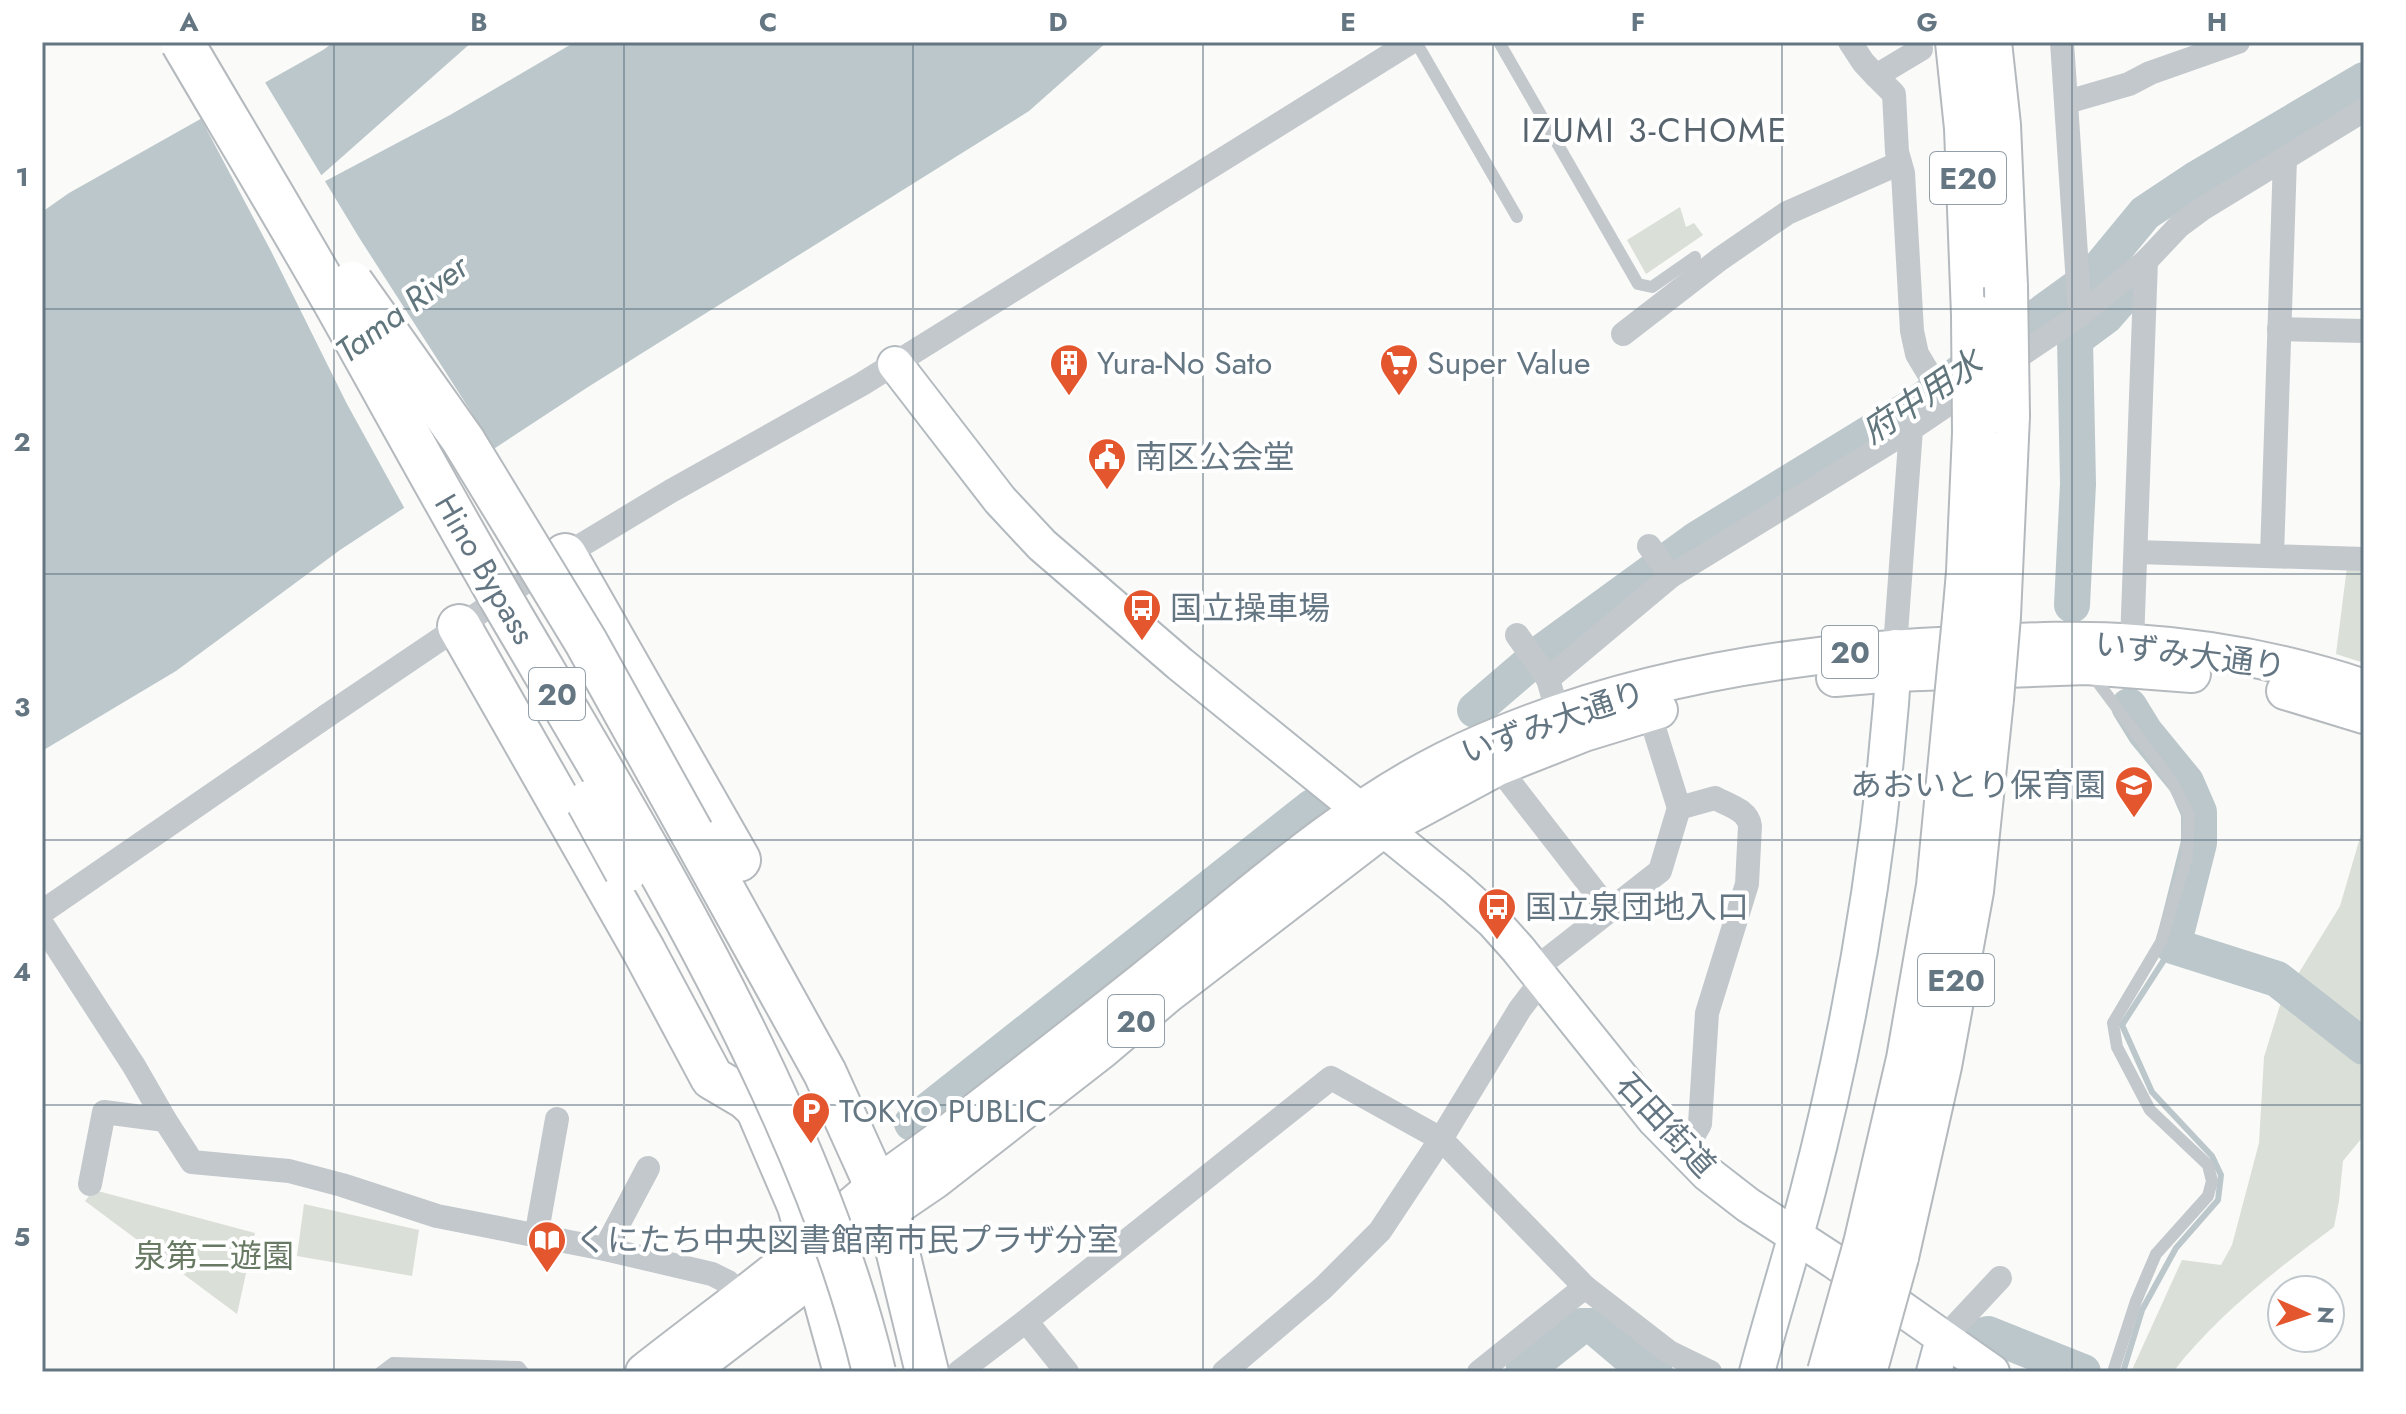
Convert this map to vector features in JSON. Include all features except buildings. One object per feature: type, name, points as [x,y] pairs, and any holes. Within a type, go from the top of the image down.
[{"type":"highway","name":"Hino Bypass","points":[[182,42],[342,291],[720,928],[801,1086],[849,1200],[878,1286],[901,1372]]},
{"type":"highway","name":"Hino Bypass","points":[[213,42],[492,584],[651,854],[748,1035],[816,1187],[847,1274],[874,1372]]},
{"type":"highway","name":"E20","points":[[1829,1372],[1881,1251],[1940,1066],[1972,891],[1974,698],[1991,425],[2006,287],[1999,125],[1990,42]]},
{"type":"highway","name":"E20","points":[[1939,46],[1966,128],[1973,315],[1991,425]]},
{"type":"highway","points":[[342,291],[463,440],[586,642],[825,1073],[882,1199],[927,1372]]},
{"type":"highway","points":[[342,291],[412,474],[463,576],[758,1109],[799,1206],[845,1372]]},
{"type":"highway","points":[[565,555],[785,940],[826,1020],[829,1041],[825,1073]]},
{"type":"highway","points":[[459,626],[644,951],[712,1078],[746,1098],[758,1109]]},
{"type":"highway","name":"E20","points":[[1865,1372],[1881,1251]]},
{"type":"main road","name":"いずみ大通り","points":[[882,1199],[946,1135],[1318,840],[1544,747],[1649,712],[1895,660],[2029,641],[2132,642],[2213,651],[2364,688]]},
{"type":"main road","name":"いずみ大通り","points":[[1372,820],[1441,762],[1525,725],[1636,690],[1755,664],[1895,660],[2180,672],[2289,692],[2364,715]]},
{"type":"main road","name":"20","points":[[688,1372],[813,1257],[882,1199]]},
{"type":"main road","name":"20","points":[[644,1372],[777,1269],[813,1257]]},
{"type":"street","points":[[42,912],[565,555],[895,364],[1414,42]]},
{"type":"street","points":[[1850,42],[1863,62],[1894,94],[1903,173],[1912,331],[1917,354],[1929,374]]},
{"type":"street","points":[[2062,42],[2080,310]]},
{"type":"street","points":[[2067,102],[2129,84],[2188,55],[2238,42]]},
{"type":"street","points":[[1876,76],[1939,46]]},
{"type":"street","points":[[1545,674],[1660,561],[1911,429],[2146,261],[2179,226],[2202,209],[2364,110]]},
{"type":"street","points":[[2272,556],[2285,158]]},
{"type":"street","points":[[1623,334],[1720,259],[1787,213],[1900,163]]},
{"type":"street","points":[[2132,642],[2146,261]]},
{"type":"street","points":[[2279,329],[2364,331]]},
{"type":"street","name":"石田街道","points":[[895,364],[1000,500],[1042,545],[1180,664],[1493,921],[1684,1152],[1748,1205],[1992,1372]]},
{"type":"street","points":[[1757,1372],[1795,1236],[1838,1059],[1859,948],[1876,836],[1895,660],[1911,429]]},
{"type":"street","points":[[2136,552],[2364,559]]},
{"type":"street","points":[[1520,639],[1545,674],[1558,714]]},
{"type":"street","points":[[1224,1372],[1323,1288],[1380,1231],[1441,1139],[1539,974],[1609,910],[1660,871],[1679,808],[1649,712]]},
{"type":"street","points":[[1498,767],[1609,910]]},
{"type":"street","points":[[1679,808],[1715,798],[1746,815],[1750,826],[1747,884],[1707,1013],[1700,1124],[1684,1152]]},
{"type":"street","points":[[42,924],[192,1162],[289,1171],[437,1216],[712,1274],[728,1282],[742,1295]]},
{"type":"street","points":[[959,1372],[1331,1078],[1441,1139],[1585,1287],[1669,1352],[1710,1372]]},
{"type":"street","points":[[90,1184],[104,1112],[165,1120]]},
{"type":"street","points":[[536,1237],[557,1119]]},
{"type":"street","points":[[605,1249],[648,1168]]},
{"type":"street","points":[[1934,1372],[1943,1339],[2000,1278]]},
{"type":"street","points":[[1479,1372],[1585,1287]]},
{"type":"street","points":[[1026,1321],[1067,1372]]},
{"type":"lane","points":[[1414,42],[1517,217]]},
{"type":"lane","points":[[1499,42],[1638,284],[1652,287],[1695,257]]},
{"type":"lane","points":[[2086,666],[2171,780],[2189,815],[2187,857],[2161,942],[2113,1023],[2117,1047],[2150,1110],[2208,1165],[2212,1181],[2208,1196],[2156,1254],[2136,1301],[2115,1368]]},
{"type":"lane","points":[[381,1372],[393,1363],[519,1367],[523,1372]]},
{"type":"green space","points":[[1680,207],[1686,227],[1694,223],[1703,235],[1646,274],[1627,240]]},
{"type":"green space","points":[[2347,567],[2364,568],[2364,663],[2336,654]]},
{"type":"green space","points":[[2364,824],[2364,1139],[2343,1161],[2334,1227],[2273,1274],[2266,1274],[2266,1280],[2228,1312],[2173,1372],[2131,1372],[2182,1260],[2221,1265],[2232,1245],[2259,1143],[2264,1057],[2281,1002],[2340,906]]},
{"type":"green space","name":"泉第二遊園","points":[[94,1190],[255,1233],[237,1314],[85,1201]]},
{"type":"green space","points":[[304,1204],[419,1230],[412,1276],[297,1256]]},
{"type":"water","name":"Tama River","points":[[334,42],[472,42],[299,195],[450,115],[575,42],[1107,42],[1029,111],[588,387],[340,550],[176,671],[42,751],[42,212],[69,193]]},
{"type":"pier","points":[[263,79],[360,239],[497,452],[406,511],[347,404],[199,115]]},
{"type":"waterway","name":"府中用水","points":[[1475,710],[1546,649],[1697,539],[1917,404],[2093,276],[2145,213],[2196,179],[2364,80]]},
{"type":"waterway","points":[[2072,605],[2078,484],[2075,339],[2106,316],[2126,293]]},
{"type":"waterway","points":[[2129,706],[2145,732],[2186,782],[2199,812],[2199,843],[2173,946],[2277,979],[2364,1047]]},
{"type":"waterway","points":[[912,1123],[1312,807],[1324,801]]},
{"type":"waterway","points":[[2123,1372],[2142,1310],[2176,1248],[2218,1200],[2221,1175],[2212,1156],[2152,1092],[2122,1025],[2173,946]]},
{"type":"waterway","points":[[1523,1372],[1581,1326],[1593,1326],[1632,1359],[1655,1372]]},
{"type":"waterway","points":[[1972,1339],[1988,1334],[2083,1372]]},
{"type":"place","name":"Yura-No Sato","points":[[1069,397]]},
{"type":"place","name":"Super Value","points":[[1399,397]]},
{"type":"place","name":"南区公会堂","points":[[1107,491]]},
{"type":"place","name":"国立操車場","points":[[1142,642]]},
{"type":"place","name":"あおいとり保育園","points":[[2134,819]]},
{"type":"place","name":"国立泉団地入口","points":[[1497,941]]},
{"type":"place","name":"TOKYO PUBLIC","points":[[811,1145]]},
{"type":"place","name":"くにたち中央図書館南市民プラザ分室","points":[[547,1274]]},
{"type":"district","name":"IZUMI 3-CHOME","points":[[1655,130]]}]
